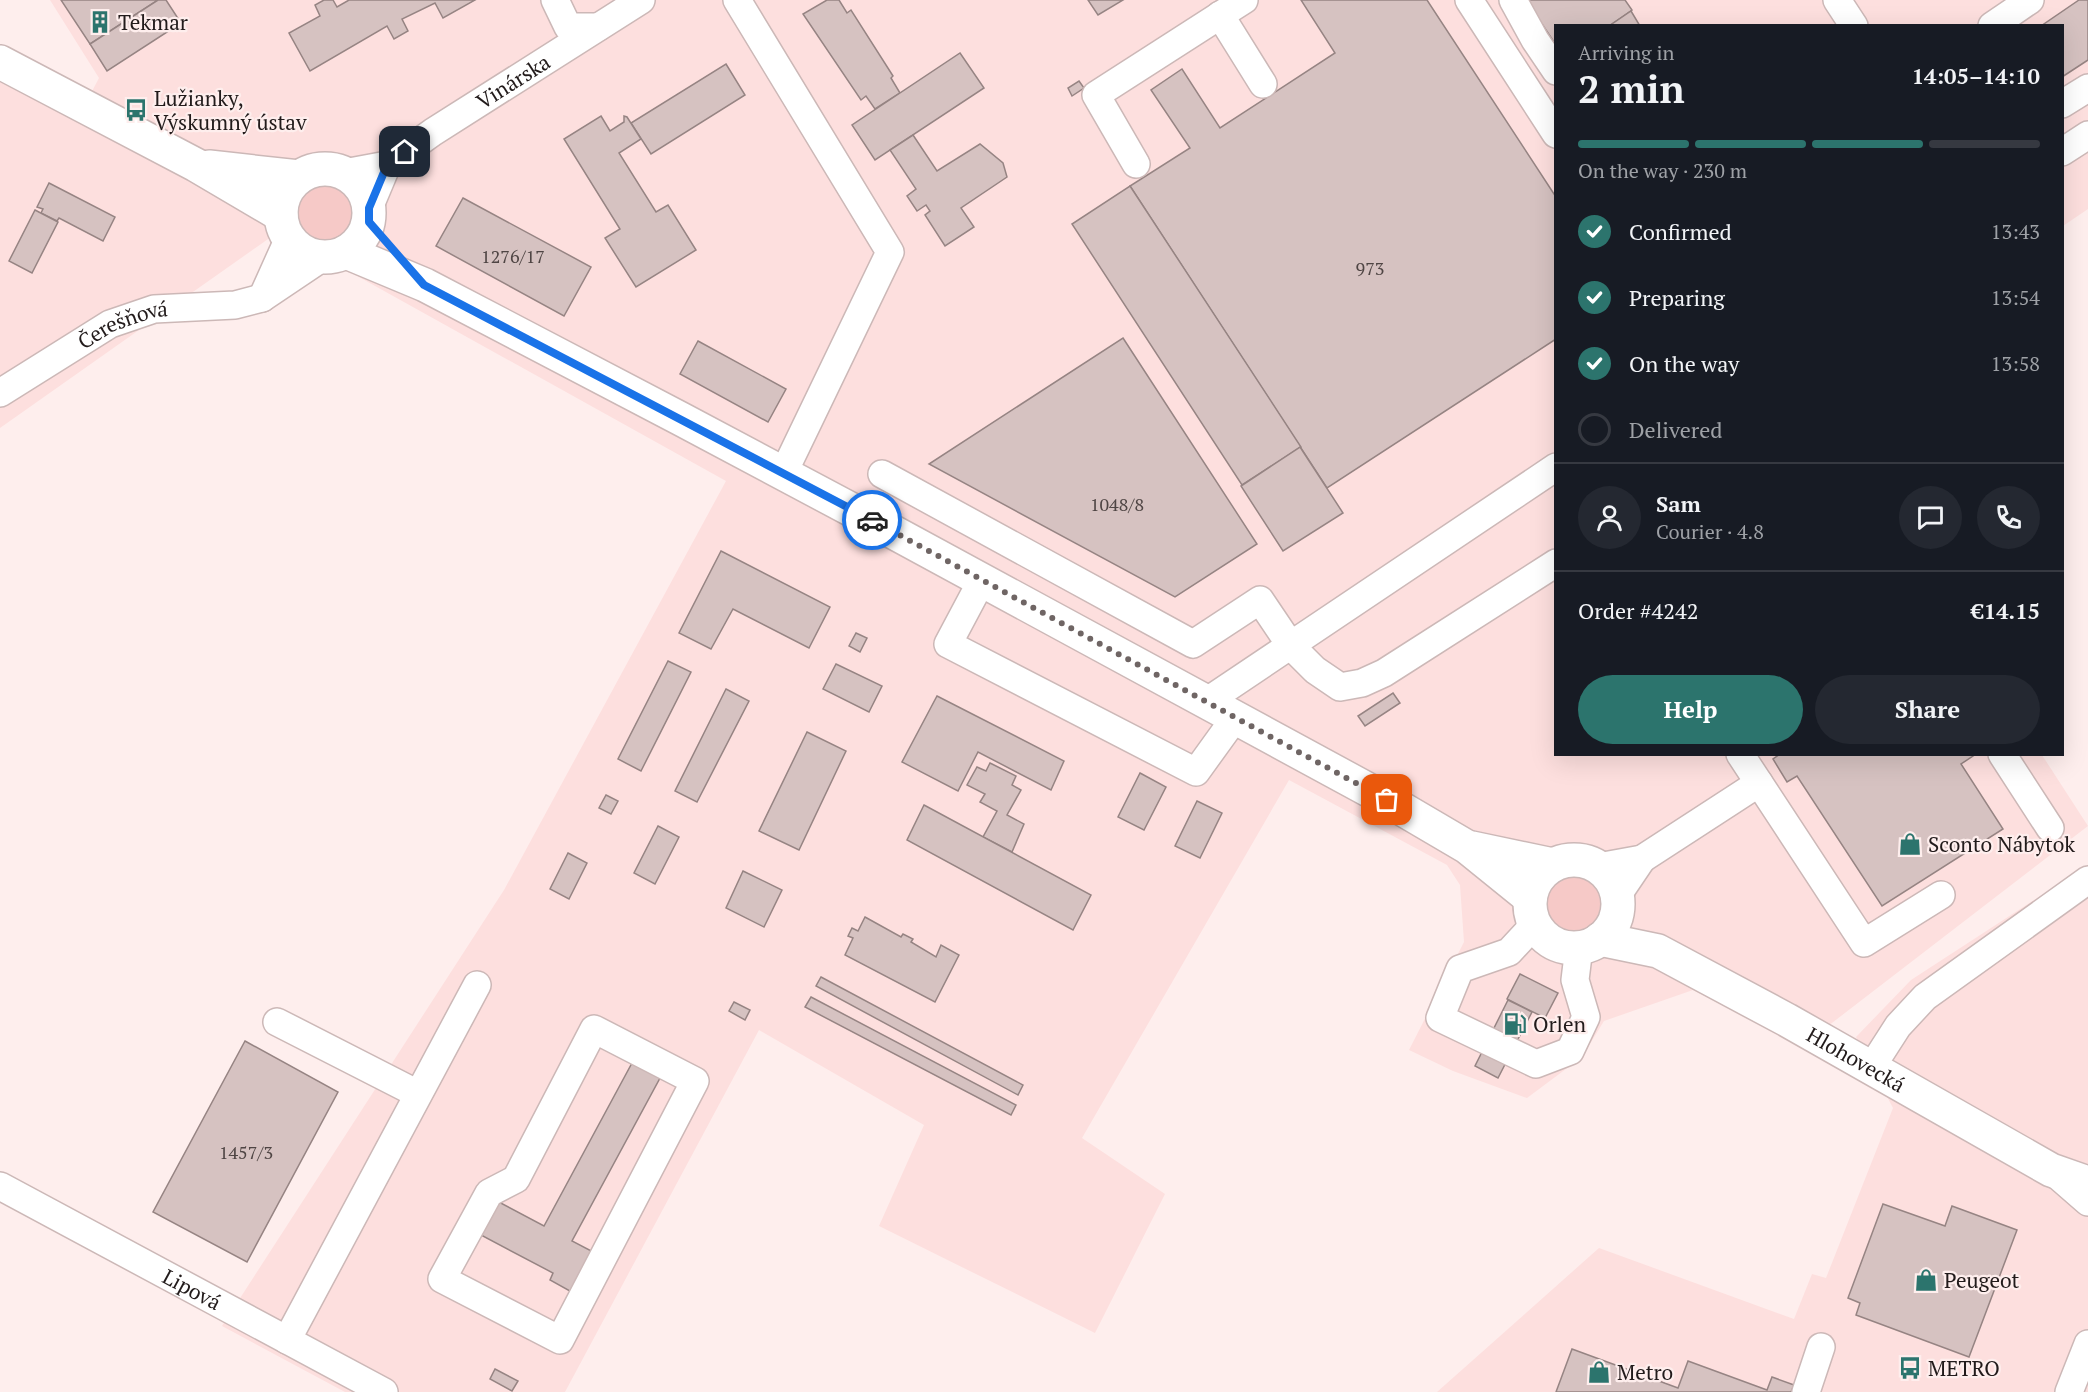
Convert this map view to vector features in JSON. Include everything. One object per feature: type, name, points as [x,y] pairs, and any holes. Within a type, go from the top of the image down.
[{"type":"main road","points":[[0,62],[196,165],[285,226],[303,251],[334,255],[361,240],[369,215],[361,188],[344,173],[326,169],[312,171],[293,183],[284,198],[285,226]]},
{"type":"main road","points":[[196,165],[300,177]]},
{"type":"main road","name":"Hlohovecká","points":[[369,215],[424,285]]},
{"type":"main road","name":"Hlohovecká","points":[[334,255],[424,285],[982,580],[1387,800],[1467,847],[1532,911],[1549,940],[1568,947],[1590,943],[1658,951],[1787,1020],[2051,1170],[2088,1183]]},
{"type":"main road","name":"Hlohovecká","points":[[1467,847],[1553,865],[1576,860],[1598,867],[1611,879],[1618,902],[1658,951]]},
{"type":"main road","points":[[1532,911],[1539,876],[1553,865]]},
{"type":"main road","points":[[1590,943],[1613,924],[1618,902]]},
{"type":"main road","name":"Hlohovecká","points":[[2051,1170],[2088,1172]]},
{"type":"street","points":[[555,0],[568,27],[597,27]]},
{"type":"street","name":"Vinárska","points":[[344,173],[387,165],[433,132],[641,0]]},
{"type":"street","points":[[737,0],[890,252],[783,474]]},
{"type":"street","points":[[1136,164],[1096,95],[1244,0]]},
{"type":"street","points":[[1469,0],[1554,131]]},
{"type":"street","points":[[1513,0],[1554,68]]},
{"type":"street","points":[[1837,0],[1853,24]]},
{"type":"street","points":[[1995,24],[2030,0]]},
{"type":"street","points":[[1220,15],[1263,84]]},
{"type":"street","points":[[2064,103],[2088,88]]},
{"type":"street","points":[[2064,151],[2088,135]]},
{"type":"street","points":[[369,215],[387,165]]},
{"type":"street","points":[[262,298],[285,226]]},
{"type":"street","name":"Čerešňová","points":[[0,393],[110,324],[154,309],[235,305],[262,298],[334,255]]},
{"type":"street","points":[[1206,702],[1554,468]]},
{"type":"street","points":[[882,474],[1193,644],[1260,600],[1291,646],[1315,670],[1340,687],[1362,683],[1384,673],[1554,564]]},
{"type":"street","points":[[982,580],[948,644],[1196,772],[1235,718]]},
{"type":"street","points":[[1741,756],[1864,943],[1941,895]]},
{"type":"street","points":[[2003,756],[2049,828]]},
{"type":"street","points":[[1598,867],[1642,859],[1759,783]]},
{"type":"street","points":[[1618,902],[1642,859]]},
{"type":"street","points":[[1871,1068],[1898,1026],[1925,997],[2088,880]]},
{"type":"street","points":[[1532,911],[1509,952],[1460,969],[1440,1018],[1536,1064],[1570,1051],[1586,1017],[1575,980],[1590,943]]},
{"type":"street","points":[[287,1340],[477,985]]},
{"type":"street","points":[[277,1022],[418,1094]]},
{"type":"street","points":[[594,1029],[694,1081],[560,1340],[442,1279],[489,1193],[516,1179],[594,1029]]},
{"type":"street","points":[[2051,1170],[2088,1202]]},
{"type":"street","name":"Lipová","points":[[0,1186],[384,1392]]},
{"type":"street","points":[[2069,1392],[2088,1344]]},
{"type":"street","points":[[1806,1392],[1821,1347]]},
{"type":"shaded area","points":[[50,0],[2088,0],[2088,209],[2064,225],[2064,24],[1554,24],[1554,756],[2043,756],[2088,826],[1802,1046],[1693,990],[1604,1021],[1582,1057],[1527,1098],[1453,1071],[1409,1050],[1464,942],[1460,885],[1447,865],[1289,780],[1082,1138],[1165,1194],[1095,1333],[879,1226],[924,1125],[759,1030],[565,1392],[345,1392],[222,1326],[504,890],[726,481],[278,232],[0,428],[0,80],[78,118],[99,78]]},
{"type":"shaded area","points":[[318,181],[330,181],[346,189],[352,199],[354,211],[352,223],[346,233],[330,241],[318,241],[302,233],[294,217],[294,205],[302,189]]},
{"type":"shaded area","points":[[2088,865],[2088,1392],[1437,1392],[1599,1248],[1794,1319],[1812,1274],[1826,1278],[1893,1108],[1856,1037],[1911,980]]},
{"type":"shaded area","points":[[1574,875],[1589,880],[1597,888],[1602,903],[1597,918],[1589,926],[1574,931],[1559,926],[1551,918],[1546,903],[1551,888],[1559,880]]},
{"type":"building","name":"Tekmar","points":[[61,0],[158,0],[90,44]]},
{"type":"building","points":[[158,0],[166,0],[181,23],[107,71],[90,44]]},
{"type":"building","points":[[324,0],[333,0],[337,7],[349,0],[475,0],[443,18],[435,3],[402,19],[408,31],[394,39],[387,26],[310,71],[289,33],[320,16],[315,5]]},
{"type":"building","points":[[827,0],[839,0],[847,13],[851,10],[893,76],[891,78],[900,93],[875,109],[866,96],[861,100],[803,14]]},
{"type":"building","points":[[1088,0],[1123,0],[1098,15]]},
{"type":"building","points":[[1301,0],[1427,0],[1554,194],[1554,340],[1327,488],[1130,186],[1190,148],[1151,90],[1182,69],[1220,128],[1335,53]]},
{"type":"building","points":[[1526,0],[1625,0],[1632,10],[1612,24],[1554,24],[1554,42]]},
{"type":"building","points":[[2079,0],[2088,0],[2088,60],[2064,76],[2064,24],[2044,24]]},
{"type":"building","points":[[1631,11],[1639,24],[1612,24]]},
{"type":"building","points":[[960,53],[984,88],[875,160],[852,125]]},
{"type":"building","points":[[726,64],[745,95],[651,154],[631,123]]},
{"type":"building","points":[[1079,81],[1084,88],[1072,96],[1068,88]]},
{"type":"building","points":[[601,116],[610,131],[624,122],[624,116],[627,117],[641,139],[619,153],[656,212],[668,205],[696,250],[636,287],[605,238],[620,229],[564,139]]},
{"type":"building","points":[[913,135],[937,171],[980,144],[1003,163],[1007,177],[961,208],[974,227],[945,246],[925,215],[930,211],[926,205],[917,211],[907,196],[916,189],[890,150]]},
{"type":"building","points":[[49,183],[115,217],[103,241],[59,218],[57,221],[41,213],[43,209],[37,207]]},
{"type":"building","points":[[1130,186],[1301,447],[1242,485],[1072,224]]},
{"type":"building","points":[[463,198],[591,267],[564,316],[436,246]]},
{"type":"building","points":[[35,210],[58,222],[32,273],[9,261]]},
{"type":"building","points":[[1123,338],[1257,544],[1175,597],[929,464]]},
{"type":"building","points":[[698,341],[786,389],[768,422],[680,374]]},
{"type":"building","points":[[1300,447],[1343,513],[1283,551],[1241,486]]},
{"type":"building","points":[[721,551],[830,607],[809,648],[733,609],[711,649],[679,633]]},
{"type":"building","points":[[856,633],[867,638],[860,652],[849,646]]},
{"type":"building","points":[[668,661],[691,672],[641,771],[618,759]]},
{"type":"building","points":[[836,664],[882,686],[869,712],[823,689]]},
{"type":"building","points":[[726,689],[749,701],[697,802],[675,791]]},
{"type":"building","points":[[1393,693],[1400,703],[1365,726],[1358,716]]},
{"type":"building","points":[[937,696],[1064,761],[1051,790],[978,752],[958,791],[902,762]]},
{"type":"building","points":[[807,732],[846,751],[799,850],[759,831]]},
{"type":"building","name":"Sconto Nábytok","points":[[1777,756],[1973,756],[1961,764],[2003,829],[1882,906],[1797,776],[1787,782],[1773,759]]},
{"type":"building","points":[[990,763],[1016,776],[1012,785],[1021,790],[1007,815],[1024,824],[1012,852],[983,837],[997,811],[980,802],[985,794],[967,785],[977,767],[986,771]]},
{"type":"building","points":[[1140,773],[1166,787],[1144,830],[1118,817]]},
{"type":"building","points":[[606,795],[618,801],[611,814],[599,808]]},
{"type":"building","points":[[1197,801],[1222,813],[1200,858],[1175,846]]},
{"type":"building","points":[[924,805],[1091,895],[1073,930],[907,840]]},
{"type":"building","points":[[658,826],[679,837],[655,884],[634,873]]},
{"type":"building","points":[[568,853],[587,863],[569,899],[550,889]]},
{"type":"building","points":[[743,871],[782,890],[764,927],[726,908]]},
{"type":"building","points":[[865,917],[901,937],[903,934],[913,939],[911,942],[936,957],[941,945],[959,955],[935,1002],[845,955],[853,938],[848,936],[852,928],[858,931]]},
{"type":"building","points":[[1520,974],[1558,993],[1545,1018],[1507,999]]},
{"type":"building","points":[[821,977],[1023,1085],[1018,1095],[816,986]]},
{"type":"building","points":[[811,997],[1016,1105],[1011,1115],[805,1007]]},
{"type":"building","points":[[1508,1000],[1532,1012],[1498,1078],[1475,1066]]},
{"type":"building","points":[[734,1002],[750,1010],[745,1020],[729,1011]]},
{"type":"building","points":[[245,1041],[338,1092],[247,1262],[153,1212]]},
{"type":"building","points":[[632,1063],[660,1078],[572,1241],[599,1255],[577,1295],[550,1280],[553,1273],[479,1234],[497,1201],[544,1226]]},
{"type":"building","points":[[1883,1204],[1945,1226],[1952,1206],[2017,1230],[1969,1357],[1856,1315],[1860,1303],[1848,1298]]},
{"type":"building","name":"Metro","points":[[1572,1349],[1678,1388],[1688,1361],[1767,1390],[1772,1377],[1794,1385],[1791,1392],[1556,1392]]},
{"type":"building","points":[[495,1369],[518,1381],[512,1391],[490,1379]]},
{"type":"way so far","points":[[872,520],[1387,800]]},
{"type":"place","name":"Tekmar","points":[[100,22]]},
{"type":"place","name":"Lužianky, Výskumný ústav","points":[[136,110]]},
{"type":"place","name":"Sconto Nábytok","points":[[1910,844]]},
{"type":"place","name":"Orlen","points":[[1515,1024]]},
{"type":"place","name":"Peugeot","points":[[1926,1280]]},
{"type":"place","name":"METRO","points":[[1910,1368]]},
{"type":"place","name":"Metro","points":[[1599,1372]]},
{"type":"route","points":[[405,152],[387,165],[369,208],[369,222],[424,285],[872,520]]}]
